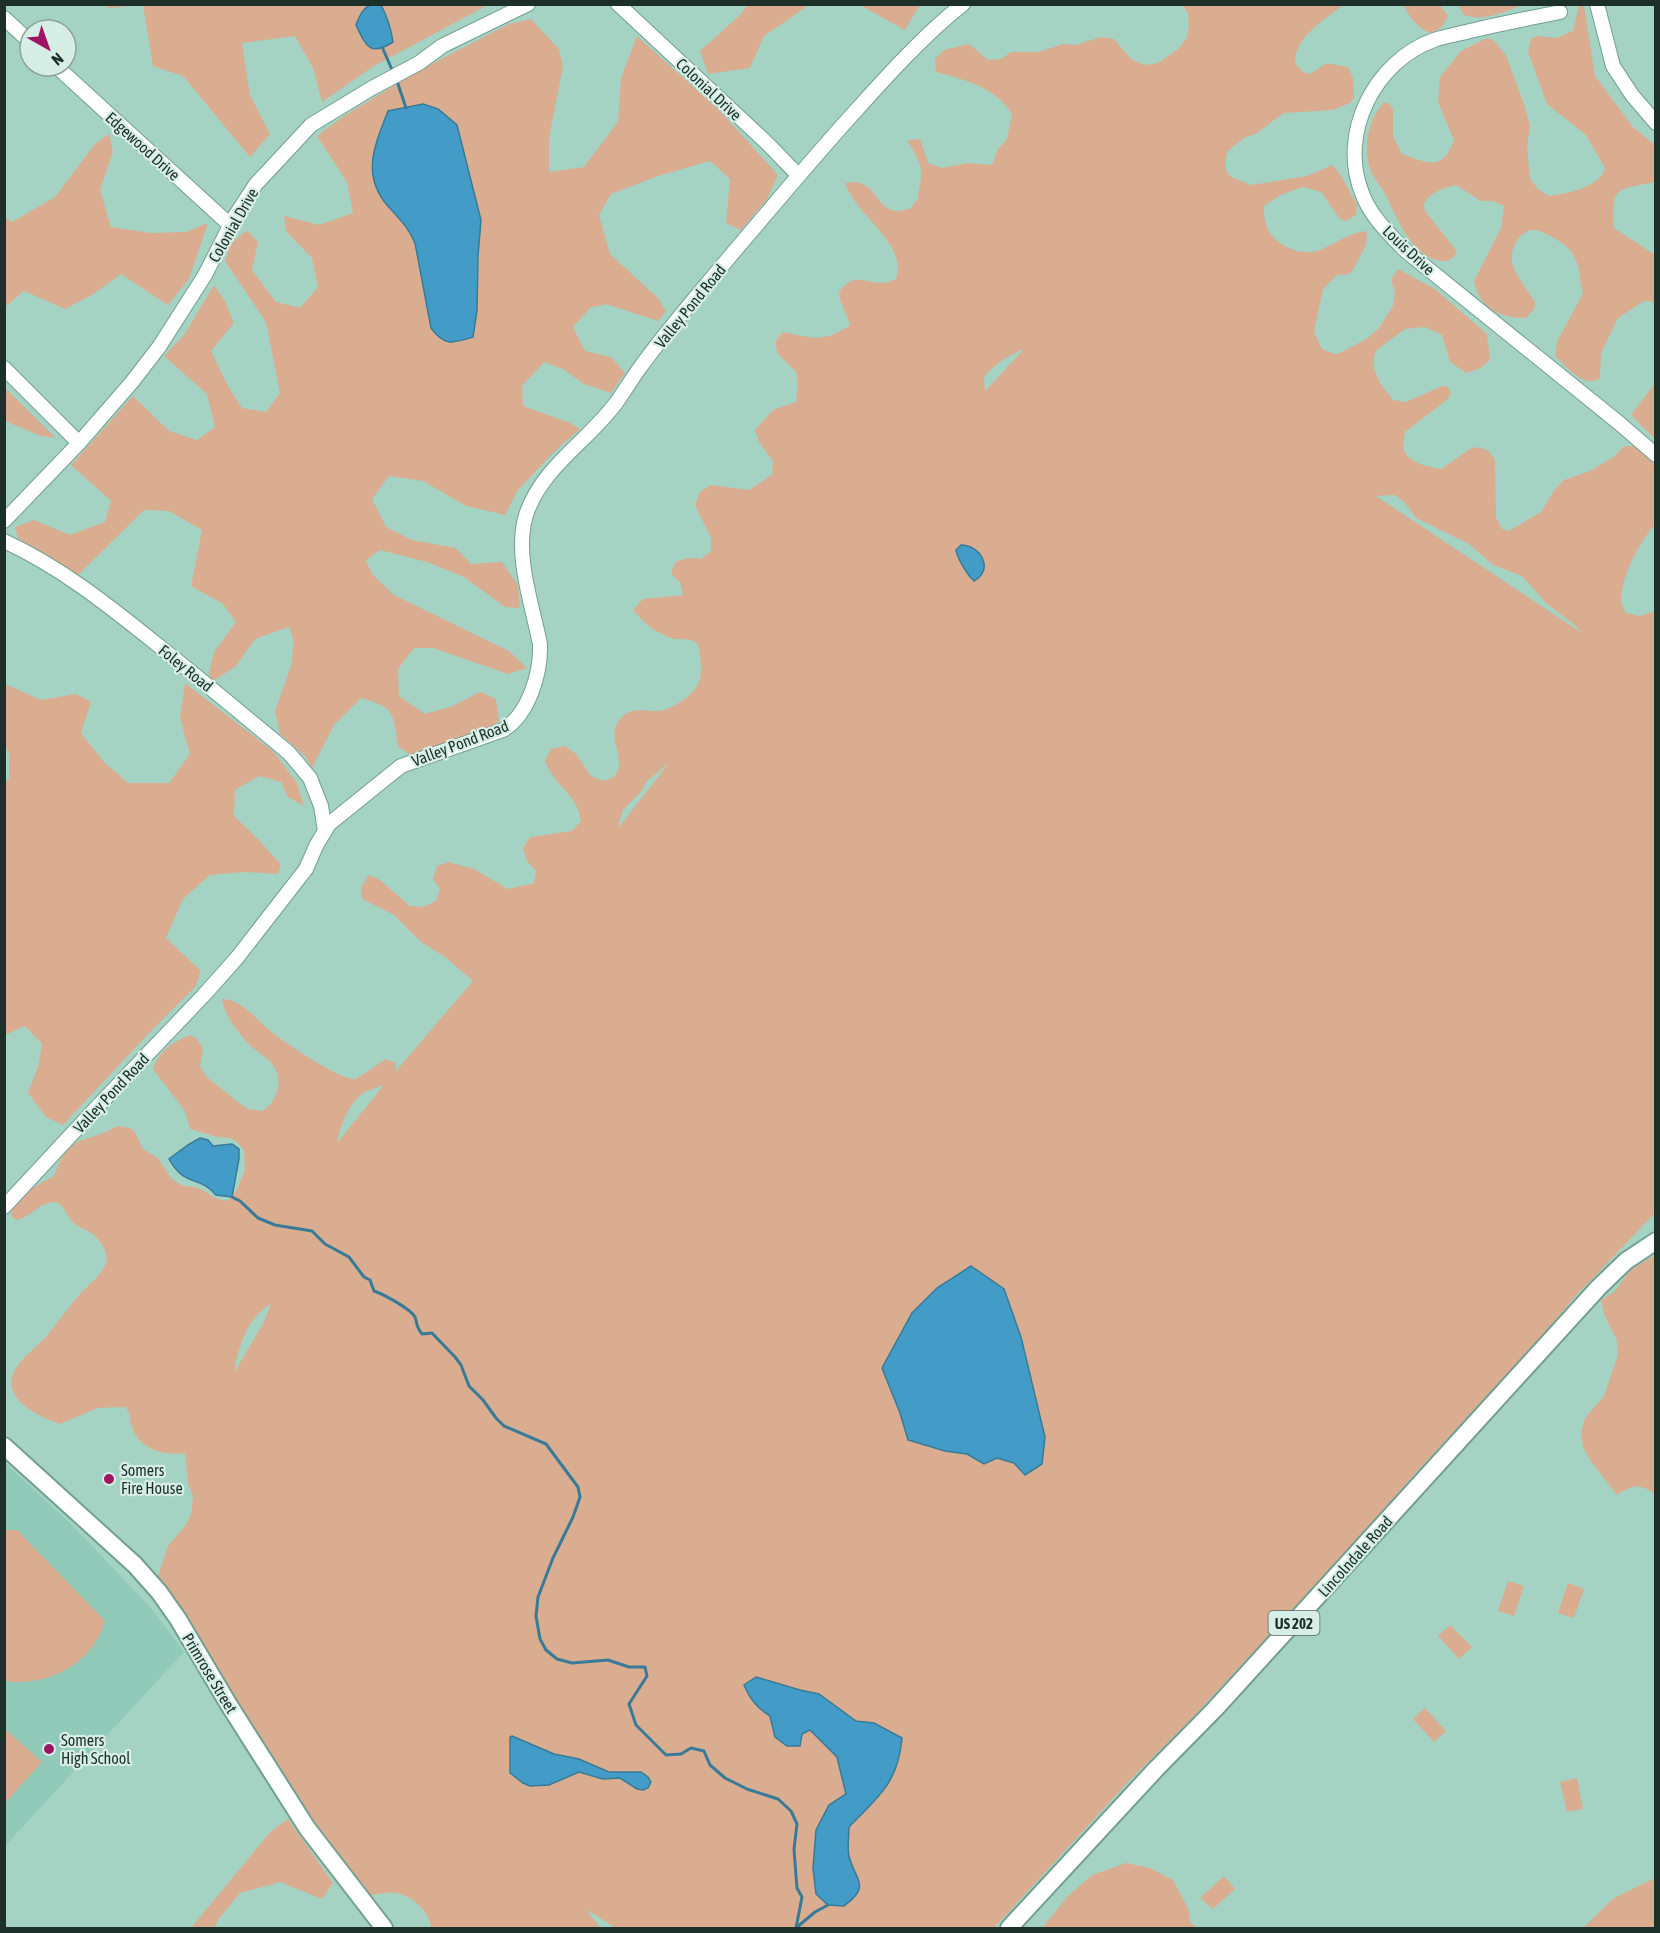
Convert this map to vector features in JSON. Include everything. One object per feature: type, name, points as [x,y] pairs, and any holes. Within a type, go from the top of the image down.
[{"type":"main road","name":"Lincolndale Road","points":[[1009,1929],[1156,1769],[1215,1709],[1599,1287],[1626,1261],[1656,1241]]},
{"type":"main road","name":"Primrose Street","points":[[4,1446],[135,1565],[159,1592],[307,1828],[384,1929]]},
{"type":"street","name":"Colonial Drive","points":[[4,521],[79,443],[132,382],[159,347],[205,275],[230,225],[256,184],[311,125],[419,63],[442,46],[528,4]]},
{"type":"street","name":"Colonial Drive","points":[[618,4],[768,144],[798,175]]},
{"type":"street","name":"Valley Pond Road","points":[[4,1207],[236,959],[306,869],[329,824],[401,766],[514,723],[533,686],[540,656],[540,644],[521,550],[526,517],[534,494],[555,466],[593,430],[616,404],[639,369],[674,324],[798,175],[873,93],[945,19],[963,4]]},
{"type":"street","points":[[1598,4],[1602,30],[1613,66],[1632,95],[1656,123]]},
{"type":"street","name":"Louis Drive","points":[[1560,12],[1434,40],[1409,52],[1388,69],[1366,102],[1358,127],[1354,153],[1357,175],[1362,195],[1372,211],[1388,233],[1406,251],[1656,455]]},
{"type":"street","points":[[4,18],[18,31]]},
{"type":"street","name":"Edgewood Drive","points":[[69,78],[230,225]]},
{"type":"street","points":[[4,368],[79,443]]},
{"type":"street","name":"Foley Road","points":[[4,541],[28,552],[91,593],[289,753],[310,778],[321,806],[325,831]]},
{"type":"shaded area","points":[[920,4],[905,30],[860,5]]},
{"type":"shaded area","points":[[105,5],[143,5],[109,8]]},
{"type":"shaded area","points":[[143,5],[488,5],[374,66],[322,102],[313,68],[295,36],[242,43],[250,95],[270,134],[250,157],[183,76],[153,66]]},
{"type":"shaded area","points":[[748,5],[809,5],[764,36],[750,68],[708,74],[700,51]]},
{"type":"shaded area","points":[[1182,5],[1343,5],[1305,37],[1296,53],[1295,63],[1303,72],[1310,74],[1327,63],[1348,67],[1353,78],[1354,98],[1350,103],[1333,110],[1284,113],[1228,151],[1226,171],[1231,177],[1251,185],[1307,176],[1332,165],[1357,204],[1356,215],[1346,221],[1340,219],[1321,192],[1302,187],[1281,195],[1264,206],[1265,220],[1270,233],[1286,247],[1299,251],[1320,250],[1348,236],[1367,231],[1366,245],[1353,270],[1349,274],[1337,275],[1323,289],[1314,332],[1322,349],[1334,354],[1340,353],[1368,338],[1379,328],[1393,306],[1395,292],[1391,280],[1398,269],[1435,289],[1487,334],[1490,360],[1481,368],[1466,373],[1450,362],[1442,335],[1425,327],[1405,329],[1378,349],[1374,355],[1374,369],[1380,383],[1393,400],[1406,402],[1442,386],[1448,387],[1451,393],[1448,399],[1405,432],[1404,448],[1411,459],[1441,469],[1470,449],[1476,447],[1488,450],[1495,460],[1496,517],[1502,529],[1509,531],[1541,512],[1555,489],[1564,480],[1590,471],[1615,456],[1624,446],[1637,446],[1655,466],[1655,525],[1632,560],[1624,580],[1621,600],[1626,613],[1640,616],[1655,611],[1655,1213],[1573,1299],[1537,1342],[1410,1479],[1285,1623],[1262,1643],[1129,1781],[994,1928],[615,1928],[588,1910],[601,1928],[431,1928],[428,1916],[408,1897],[393,1893],[367,1895],[307,1812],[270,1751],[257,1736],[191,1625],[158,1576],[168,1546],[191,1515],[193,1496],[188,1484],[185,1453],[160,1452],[145,1445],[134,1433],[129,1413],[125,1407],[98,1408],[60,1424],[33,1412],[17,1398],[11,1382],[17,1367],[98,1276],[107,1259],[103,1246],[90,1232],[74,1223],[60,1204],[56,1202],[43,1205],[27,1216],[16,1220],[11,1216],[12,1210],[18,1199],[54,1176],[68,1149],[77,1142],[118,1126],[130,1128],[135,1132],[143,1149],[158,1158],[171,1178],[181,1185],[199,1188],[215,1198],[227,1201],[232,1197],[245,1170],[244,1150],[230,1138],[217,1137],[190,1129],[185,1111],[153,1069],[167,1048],[190,1035],[196,1038],[203,1048],[200,1067],[208,1078],[249,1109],[263,1111],[268,1107],[277,1090],[276,1071],[271,1062],[252,1047],[238,1031],[226,1012],[222,999],[235,1002],[286,1042],[338,1074],[356,1079],[386,1059],[396,1063],[396,1071],[473,981],[445,957],[421,942],[394,915],[362,899],[361,887],[369,875],[380,880],[410,906],[423,907],[436,901],[440,889],[433,879],[437,866],[449,862],[474,869],[508,889],[534,883],[536,871],[527,861],[523,848],[530,837],[572,831],[581,821],[575,803],[553,776],[545,760],[551,749],[565,746],[576,754],[591,776],[603,781],[614,777],[618,770],[619,758],[614,735],[617,723],[622,717],[634,711],[667,709],[682,701],[695,689],[701,676],[698,644],[689,640],[670,638],[658,632],[633,610],[643,599],[683,595],[680,582],[671,574],[675,562],[688,558],[701,559],[711,551],[711,538],[695,505],[700,492],[711,485],[749,490],[772,475],[773,461],[759,442],[755,430],[773,410],[796,402],[798,384],[796,372],[778,354],[775,342],[783,332],[818,338],[841,331],[850,325],[839,292],[845,286],[855,280],[882,283],[896,279],[898,267],[889,243],[857,204],[845,183],[864,184],[889,209],[898,211],[910,209],[918,199],[921,169],[907,140],[920,139],[928,163],[942,168],[967,163],[992,165],[998,149],[1007,139],[1012,114],[1005,105],[979,86],[936,72],[935,59],[944,50],[969,44],[988,60],[1001,59],[1011,52],[1039,52],[1063,44],[1076,45],[1101,37],[1114,39],[1131,59],[1145,65],[1158,63],[1178,49],[1187,38],[1188,13]],"holes":[[[1024,349],[985,390],[984,377],[1007,357]],[[1395,495],[1405,503],[1416,518],[1469,544],[1493,565],[1522,576],[1546,603],[1582,633],[1376,496]],[[669,763],[618,827],[623,810],[641,792],[646,782]],[[384,1085],[337,1143],[348,1110],[356,1099],[369,1090]],[[271,1304],[264,1322],[234,1373],[241,1343],[256,1317]]]},
{"type":"shaded area","points":[[1404,5],[1440,5],[1448,16],[1442,27],[1431,33],[1427,32],[1408,14]]},
{"type":"shaded area","points":[[1458,5],[1523,5],[1494,15],[1472,17],[1464,15]]},
{"type":"shaded area","points":[[1579,5],[1584,5],[1595,76],[1633,127],[1656,146],[1655,182],[1619,192],[1613,214],[1614,228],[1655,255],[1655,305],[1650,301],[1644,301],[1618,318],[1601,353],[1600,378],[1594,381],[1582,379],[1555,356],[1557,342],[1583,293],[1577,263],[1569,249],[1543,232],[1528,231],[1520,237],[1514,246],[1512,262],[1535,302],[1534,309],[1526,318],[1507,316],[1492,310],[1481,298],[1474,281],[1501,228],[1504,206],[1493,201],[1481,201],[1456,185],[1433,194],[1424,204],[1425,211],[1457,251],[1448,260],[1433,259],[1424,254],[1408,237],[1372,174],[1367,156],[1368,137],[1373,119],[1383,103],[1389,103],[1393,109],[1393,136],[1402,154],[1427,162],[1439,161],[1445,157],[1454,140],[1438,102],[1440,77],[1461,51],[1487,38],[1493,40],[1506,55],[1525,107],[1530,126],[1527,147],[1530,179],[1538,189],[1549,196],[1590,185],[1602,175],[1605,168],[1586,135],[1547,104],[1528,52],[1531,39],[1537,36],[1556,38],[1573,31]]},
{"type":"shaded area","points":[[531,19],[559,49],[563,66],[549,138],[549,172],[584,167],[618,122],[621,78],[637,36],[719,110],[778,175],[767,199],[741,230],[726,223],[730,179],[710,161],[658,176],[611,194],[599,215],[610,254],[658,298],[666,311],[658,321],[606,304],[590,308],[573,327],[585,351],[611,357],[625,373],[611,393],[584,384],[563,369],[544,362],[522,386],[523,406],[570,423],[580,429],[555,451],[518,490],[505,515],[466,506],[423,481],[389,476],[372,499],[386,527],[412,540],[456,548],[471,564],[502,562],[518,585],[520,608],[505,607],[464,577],[427,562],[380,550],[366,560],[372,574],[394,595],[509,651],[527,668],[508,674],[433,648],[414,648],[398,669],[399,696],[425,714],[453,706],[480,692],[496,699],[499,721],[485,732],[410,755],[398,746],[391,713],[381,705],[361,698],[334,725],[312,768],[305,756],[280,734],[275,711],[291,666],[294,641],[289,627],[255,639],[236,666],[213,681],[209,674],[214,652],[236,622],[223,604],[191,586],[202,530],[169,511],[144,510],[76,577],[18,538],[15,527],[34,520],[70,535],[105,522],[111,501],[71,465],[133,396],[169,431],[197,440],[215,427],[207,394],[164,356],[184,335],[214,285],[225,301],[234,323],[211,351],[242,408],[266,412],[280,393],[266,322],[225,261],[230,245],[247,230],[258,242],[252,270],[276,302],[300,308],[318,287],[312,258],[286,231],[284,216],[319,225],[353,213],[347,182],[317,136],[344,116],[418,71],[509,24]]},
{"type":"shaded area","points":[[109,134],[113,152],[100,190],[111,227],[151,233],[186,232],[208,223],[189,279],[168,305],[121,274],[92,295],[65,309],[24,291],[5,307],[5,217],[12,222],[55,197],[95,144]]},
{"type":"shaded area","points":[[1655,383],[1655,439],[1631,415]]},
{"type":"shaded area","points":[[5,388],[56,438],[41,436],[5,421]]},
{"type":"shaded area","points":[[185,683],[273,751],[297,783],[304,806],[288,797],[281,782],[259,776],[235,790],[234,816],[281,865],[278,874],[244,872],[210,875],[183,899],[166,938],[201,971],[195,987],[63,1125],[46,1117],[28,1093],[38,1067],[42,1044],[25,1026],[5,1035],[4,782],[9,779],[9,753],[5,746],[5,684],[41,700],[76,694],[91,702],[81,733],[104,762],[128,783],[169,783],[190,754],[180,718]]},
{"type":"shaded area","points":[[1655,1255],[1655,1494],[1644,1488],[1636,1487],[1617,1495],[1590,1460],[1583,1447],[1581,1432],[1585,1418],[1604,1396],[1618,1355],[1617,1341],[1604,1314],[1601,1300],[1614,1292],[1631,1269]]},
{"type":"shaded area","name":"Somers High School","points":[[4,1462],[72,1525],[151,1608],[184,1652],[5,1846]]},
{"type":"shaded area","points":[[4,1530],[17,1530],[105,1621],[98,1638],[87,1653],[67,1669],[43,1679],[5,1681]]},
{"type":"shaded area","points":[[1508,1581],[1524,1586],[1514,1616],[1498,1611]]},
{"type":"shaded area","points":[[1568,1583],[1584,1589],[1574,1618],[1558,1613]]},
{"type":"shaded area","points":[[1450,1625],[1472,1647],[1459,1659],[1438,1636]]},
{"type":"shaded area","points":[[1425,1708],[1446,1731],[1434,1742],[1413,1719]]},
{"type":"shaded area","points":[[4,1728],[42,1762],[5,1803],[4,1803]]},
{"type":"shaded area","points":[[1577,1778],[1583,1809],[1567,1812],[1560,1782]]},
{"type":"shaded area","points":[[288,1819],[333,1883],[322,1899],[280,1882],[240,1893],[218,1920],[215,1928],[191,1928],[271,1831]]},
{"type":"shaded area","points":[[1126,1863],[1150,1868],[1173,1880],[1189,1910],[1190,1922],[1198,1928],[1042,1928],[1068,1896],[1092,1875]]},
{"type":"shaded area","points":[[1224,1876],[1235,1889],[1213,1909],[1200,1898]]},
{"type":"shaded area","points":[[1655,1878],[1655,1928],[1583,1928],[1614,1898]]},
{"type":"water","points":[[372,4],[381,5],[393,42],[379,49],[366,44],[356,25],[362,13]]},
{"type":"water","points":[[423,104],[438,109],[457,125],[481,220],[477,311],[473,337],[455,342],[445,341],[431,328],[415,243],[379,193],[372,171],[375,148],[388,111]]},
{"type":"water","points":[[961,545],[974,549],[982,558],[984,570],[974,581],[963,567],[957,553],[956,550]]},
{"type":"water","points":[[200,1138],[208,1140],[213,1146],[232,1144],[239,1149],[232,1197],[216,1195],[204,1185],[187,1178],[175,1168],[169,1159]]},
{"type":"water","points":[[971,1266],[1004,1289],[1021,1337],[1045,1437],[1042,1464],[1025,1475],[1014,1463],[997,1458],[984,1464],[967,1454],[945,1451],[908,1440],[882,1368],[912,1313],[937,1288]]},
{"type":"water","points":[[756,1677],[819,1694],[856,1721],[874,1723],[902,1738],[900,1753],[891,1778],[878,1797],[849,1827],[848,1853],[859,1888],[844,1906],[828,1905],[816,1894],[813,1868],[816,1830],[829,1805],[846,1794],[837,1757],[810,1730],[802,1734],[800,1746],[787,1746],[775,1737],[770,1716],[754,1703],[744,1685]]},
{"type":"water","points":[[510,1737],[554,1754],[579,1759],[609,1772],[641,1772],[651,1782],[648,1788],[643,1790],[637,1789],[620,1778],[603,1779],[579,1772],[549,1785],[530,1786],[510,1773]]},
{"type":"waterway","points":[[383,49],[393,72]]},
{"type":"waterway","points":[[396,78],[406,108]]},
{"type":"waterway","points":[[232,1197],[240,1201],[258,1218],[275,1225],[312,1231],[325,1244],[349,1257],[364,1277],[370,1280],[374,1291],[408,1310],[415,1317],[422,1334],[432,1333],[455,1357],[461,1365],[469,1386],[504,1426],[546,1444],[578,1487],[580,1497],[538,1597],[536,1616],[540,1639],[546,1650],[557,1659],[572,1663],[608,1660],[629,1667],[645,1667],[647,1676],[629,1704],[636,1725],[666,1755],[681,1754],[691,1748],[704,1751],[710,1765],[725,1778],[747,1789],[778,1799],[791,1811],[797,1824],[794,1849],[797,1888],[802,1897],[796,1928]]},
{"type":"waterway","points":[[796,1928],[815,1912],[828,1905]]},
{"type":"place","name":"Somers Fire House","points":[[109,1479]]},
{"type":"place","name":"Somers High School","points":[[49,1749]]}]
